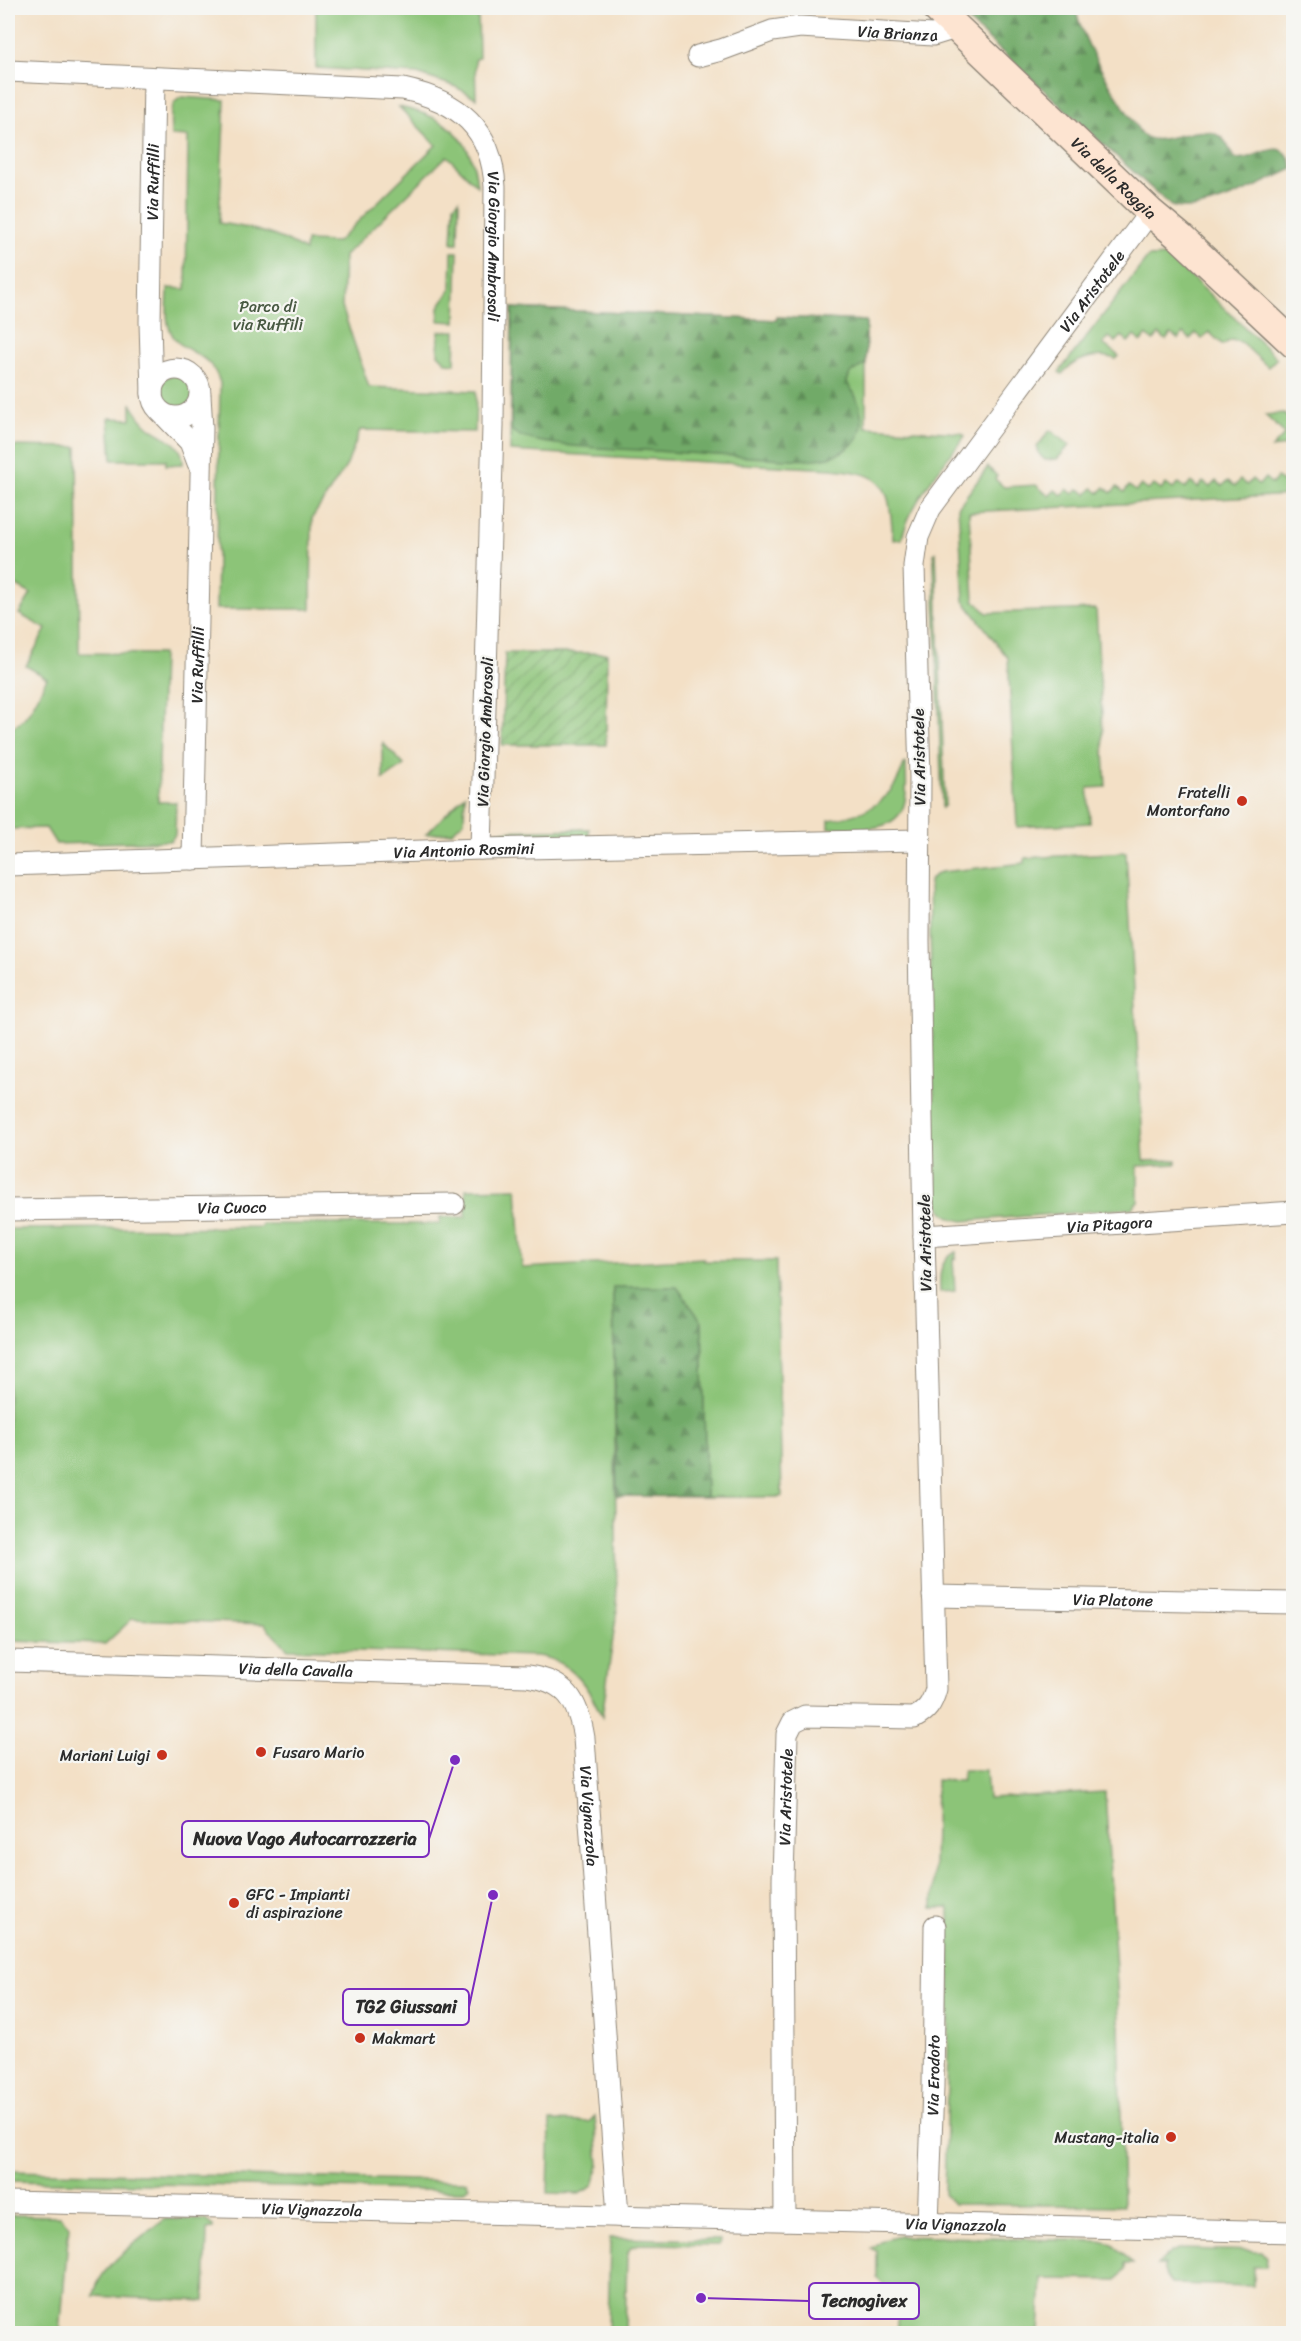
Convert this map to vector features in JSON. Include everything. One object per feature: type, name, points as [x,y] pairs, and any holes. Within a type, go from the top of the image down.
[{"type":"street","name":"Via Brianza","points":[[698,56],[787,28],[819,27],[933,35],[946,31],[945,16]]},
{"type":"street","name":"Via della Roggia","points":[[945,16],[1150,212],[1180,237],[1293,344]]},
{"type":"street","name":"Via Giorgio Ambrosoli","points":[[8,71],[403,89],[438,101],[463,115],[481,134],[487,145],[494,171],[495,296],[490,568],[481,849]]},
{"type":"street","name":"Via Ruffilli","points":[[154,79],[150,322],[156,403],[190,442],[200,472]]},
{"type":"street","name":"Via Aristotele","points":[[785,2220],[783,1880],[786,1734],[793,1722],[805,1716],[914,1718],[925,1712],[933,1700],[936,1689],[924,1236],[920,777],[914,566],[918,537],[930,509],[1150,212]]},
{"type":"street","name":"Via Ruffilli","points":[[150,322],[153,333],[165,351],[197,380],[200,396],[193,859]]},
{"type":"street","points":[[192,374],[177,368],[169,369],[156,378],[156,403],[168,416],[182,416],[194,409],[200,396]]},
{"type":"street","name":"Via Antonio Rosmini","points":[[8,865],[481,849],[919,840]]},
{"type":"street","name":"Via Cuoco","points":[[8,1210],[454,1204]]},
{"type":"street","name":"Via Pitagora","points":[[924,1236],[1293,1212]]},
{"type":"street","name":"Via Platone","points":[[933,1596],[1293,1603]]},
{"type":"street","name":"Via della Cavalla","points":[[8,1661],[527,1676],[545,1678],[561,1686],[575,1704]]},
{"type":"street","name":"Via Vignazzola","points":[[575,1704],[582,1724],[586,1766],[618,2216]]},
{"type":"street","name":"Via Erodoto","points":[[928,2223],[935,1926]]},
{"type":"street","name":"Via Vignazzola","points":[[8,2202],[1293,2232]]},
{"type":"green space","points":[[316,8],[478,8],[479,58],[475,59],[476,98],[454,86],[417,74],[316,68]]},
{"type":"green space","points":[[954,8],[1075,8],[1095,58],[1141,134],[1150,139],[1159,139],[1202,131],[1212,133],[1224,140],[1234,158],[1242,159],[1276,149],[1283,151],[1289,157],[1293,169],[1216,203],[1184,208],[1171,206]]},
{"type":"green space","name":"Parco di via Ruffili","points":[[182,97],[225,100],[219,223],[264,232],[305,251],[306,241],[337,242],[436,145],[399,107],[430,116],[454,131],[470,154],[474,169],[477,186],[447,156],[344,256],[342,307],[369,387],[476,391],[475,432],[360,430],[347,465],[312,518],[311,609],[216,609],[220,383],[209,363],[180,344],[175,338],[168,325],[167,315],[168,288],[186,289],[188,137],[171,136],[172,109],[177,100]]},
{"type":"green space","points":[[459,200],[458,243],[452,243],[454,205]]},
{"type":"green space","points":[[452,252],[458,252],[456,322],[439,321],[439,307],[451,289]]},
{"type":"green space","points":[[1169,256],[1277,358],[1268,367],[1241,342],[1231,340],[1223,345],[1209,332],[1202,339],[1196,333],[1190,339],[1184,333],[1178,339],[1171,334],[1166,340],[1159,334],[1153,341],[1147,335],[1141,342],[1134,336],[1128,342],[1122,336],[1116,342],[1109,337],[1103,344],[1119,356],[1116,359],[1102,356],[1087,358],[1073,364],[1062,374],[1059,372],[1148,257]]},
{"type":"green space","points":[[512,308],[777,320],[777,317],[866,321],[866,427],[961,433],[965,436],[919,499],[911,513],[902,539],[893,540],[890,507],[882,486],[865,475],[851,471],[510,451]]},
{"type":"green space","points":[[512,308],[777,320],[777,317],[866,321],[866,364],[850,373],[847,382],[861,410],[860,433],[852,445],[838,454],[807,459],[572,446],[532,440],[518,435],[511,429]]},
{"type":"green space","points":[[439,331],[456,331],[455,364],[447,363],[438,354]]},
{"type":"green space","points":[[176,375],[189,380],[194,393],[189,406],[176,411],[163,406],[158,393],[163,380]]},
{"type":"green space","points":[[131,403],[146,424],[172,441],[180,450],[183,464],[166,465],[166,460],[112,460],[109,418],[131,419]]},
{"type":"green space","points":[[1283,413],[1293,423],[1293,445],[1272,448],[1285,434],[1265,415]]},
{"type":"green space","points":[[1050,430],[1070,445],[1057,459],[1045,460],[1037,447]]},
{"type":"green space","points":[[8,446],[77,447],[79,653],[162,654],[158,802],[176,802],[175,835],[170,841],[56,844],[46,828],[8,829],[8,728],[15,726],[27,715],[47,678],[26,666],[46,629],[19,614],[31,594],[8,581]]},
{"type":"green space","points":[[988,467],[997,476],[995,479],[1004,487],[1036,485],[1049,496],[1055,490],[1062,495],[1067,489],[1073,494],[1079,489],[1087,494],[1093,488],[1099,493],[1105,487],[1111,493],[1117,487],[1124,492],[1129,486],[1136,491],[1141,485],[1148,490],[1154,485],[1161,490],[1166,484],[1173,489],[1179,483],[1186,488],[1191,482],[1198,488],[1203,482],[1210,487],[1216,481],[1222,486],[1228,481],[1235,486],[1240,480],[1247,485],[1252,479],[1259,485],[1265,478],[1272,484],[1277,478],[1284,483],[1290,477],[1293,480],[1293,495],[969,512],[974,600],[987,613],[1096,609],[1106,787],[1088,788],[1090,823],[1017,827],[1008,658],[964,601],[958,507]]},
{"type":"green space","points":[[936,552],[945,805],[942,808],[934,565]]},
{"type":"green space","points":[[505,653],[607,653],[606,745],[502,745]]},
{"type":"green space","points":[[383,743],[404,765],[383,780]]},
{"type":"green space","points":[[906,763],[904,805],[899,815],[892,821],[872,828],[829,828],[829,820],[866,810],[885,797],[893,788]]},
{"type":"green space","points":[[465,795],[464,821],[452,832],[426,834]]},
{"type":"green space","points":[[589,829],[589,836],[495,838],[496,831]]},
{"type":"green space","points":[[1126,852],[1144,1161],[1176,1160],[1176,1164],[1138,1166],[1138,1201],[1132,1208],[963,1221],[952,1218],[941,1209],[936,1193],[929,881],[941,872],[1025,863],[1025,858]]},
{"type":"green space","points":[[517,1188],[522,1268],[704,1258],[704,1261],[776,1261],[782,1496],[780,1497],[706,1497],[702,1322],[613,1287],[617,1610],[602,1717],[578,1677],[560,1663],[537,1656],[288,1649],[264,1624],[132,1619],[105,1644],[8,1641],[8,1229],[261,1227],[262,1224],[440,1224],[440,1217],[466,1217],[466,1189]]},
{"type":"green space","points":[[956,1252],[956,1258],[953,1259],[955,1291],[940,1292],[940,1274],[943,1264],[950,1255]]},
{"type":"green space","points":[[613,1287],[677,1287],[702,1322],[706,1497],[617,1496]]},
{"type":"green space","points":[[963,1770],[986,1770],[988,1798],[1105,1792],[1119,2019],[1123,2206],[953,2204],[944,2194],[950,1983],[949,1908],[933,1908],[936,1780],[962,1781]]},
{"type":"green space","points":[[595,2116],[599,2165],[593,2186],[579,2194],[548,2193],[550,2121],[589,2122]]},
{"type":"green space","points":[[8,2171],[463,2181],[469,2186],[463,2191],[8,2181]]},
{"type":"green space","points":[[8,2215],[60,2216],[69,2226],[60,2333],[8,2333]]},
{"type":"green space","points":[[165,2219],[205,2220],[213,2226],[213,2229],[207,2230],[205,2301],[94,2296],[103,2274],[112,2263]]},
{"type":"green space","points":[[900,2236],[1100,2241],[1113,2244],[1133,2264],[1125,2264],[1125,2270],[1117,2280],[1042,2279],[1039,2333],[897,2333],[900,2303],[877,2278],[877,2251],[871,2249],[880,2241]]},
{"type":"green space","points":[[610,2238],[720,2240],[719,2245],[638,2244],[631,2247],[627,2254],[625,2333],[608,2334]]},
{"type":"green space","points":[[1179,2249],[1262,2251],[1267,2257],[1266,2267],[1253,2267],[1253,2286],[1172,2284],[1164,2271],[1164,2265],[1157,2265],[1171,2252]]},
{"type":"place","name":"Fratelli Montorfano","points":[[1242,801]]},
{"type":"place","name":"Fusaro Mario","points":[[261,1752]]},
{"type":"place","name":"Mariani Luigi","points":[[162,1755]]},
{"type":"place","name":"Nuova Vago Autocarrozzeria","points":[[455,1760]]},
{"type":"place","name":"TG2 Giussani","points":[[493,1895]]},
{"type":"place","name":"GFC - Impianti di aspirazione","points":[[234,1903]]},
{"type":"place","name":"Makmart","points":[[360,2038]]},
{"type":"place","name":"Mustang-italia","points":[[1171,2137]]},
{"type":"place","name":"Tecnogivex","points":[[701,2298]]}]
